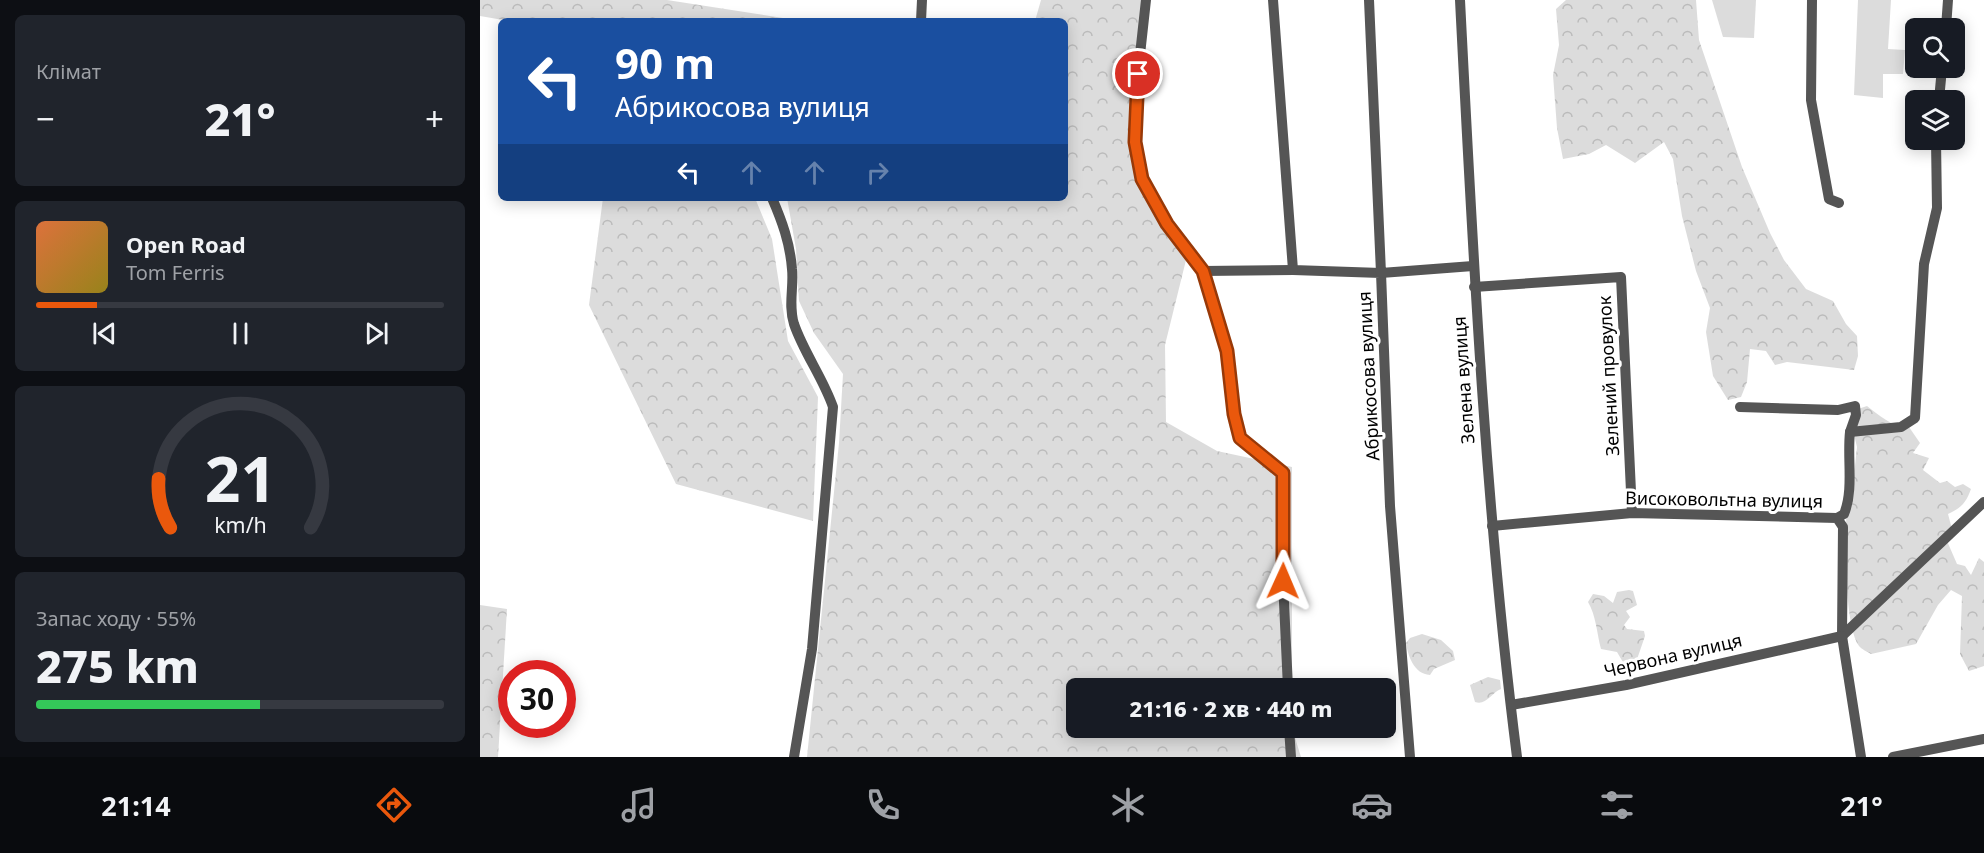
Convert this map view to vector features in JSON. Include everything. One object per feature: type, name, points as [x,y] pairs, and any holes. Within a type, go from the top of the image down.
[{"type":"street","points":[[921,0],[921,18]]},
{"type":"street","points":[[1146,0],[1138,74],[1135,142],[1137,161],[1142,179],[1167,224],[1203,271],[1227,351],[1234,414],[1240,438],[1283,473],[1283,581],[1288,678]]},
{"type":"street","points":[[1273,0],[1293,270]]},
{"type":"street","points":[[1369,0],[1381,273],[1473,266]]},
{"type":"street","name":"Зелена вулиця","points":[[1460,0],[1474,287],[1492,526],[1517,757]]},
{"type":"street","points":[[1812,0],[1811,100],[1829,199],[1839,203]]},
{"type":"street","points":[[1947,18],[1948,0]]},
{"type":"street","points":[[1850,432],[1901,427],[1915,418],[1924,264],[1937,208],[1936,150]]},
{"type":"street","points":[[773,201],[789,244],[792,271],[791,309],[794,324],[833,407],[812,649],[794,757]]},
{"type":"street","name":"Абрикосова вулиця","points":[[1203,271],[1293,270],[1381,273],[1390,506],[1410,757]]},
{"type":"street","name":"Зелений провулок","points":[[1474,287],[1621,277],[1632,513]]},
{"type":"street","points":[[1740,407],[1838,410],[1855,406],[1856,415],[1850,432],[1848,503],[1844,514],[1837,518]]},
{"type":"street","points":[[1842,636],[1984,502]]},
{"type":"street","name":"Високовольтна вулиця","points":[[1492,526],[1632,513],[1837,518],[1843,527],[1842,636],[1861,757]]},
{"type":"street","name":"Червона вулиця","points":[[1511,705],[1626,685],[1842,636]]},
{"type":"street","points":[[1290,738],[1291,757]]},
{"type":"street","points":[[1893,757],[1984,739]]},
{"type":"green space","points":[[480,0],[667,0],[783,18],[498,19],[480,16]]},
{"type":"green space","points":[[1041,0],[1147,0],[1141,140],[1142,179],[1156,213],[1186,260],[1165,345],[1166,422],[1217,451],[1292,467],[1292,678],[1066,678],[1066,738],[1295,738],[1301,757],[807,757],[839,443],[843,374],[814,333],[799,301],[796,249],[788,201],[1068,201],[1068,18],[1036,18]]},
{"type":"green space","points":[[1566,0],[1696,0],[1699,40],[1742,167],[1770,233],[1784,260],[1806,289],[1833,301],[1846,324],[1857,336],[1858,356],[1854,370],[1787,362],[1775,365],[1766,351],[1750,349],[1747,382],[1741,397],[1728,400],[1713,376],[1706,332],[1710,308],[1696,271],[1682,216],[1673,159],[1664,142],[1635,163],[1606,145],[1589,154],[1563,159],[1557,128],[1553,75],[1559,45],[1556,9]]},
{"type":"green space","points":[[1712,0],[1756,0],[1754,38],[1723,37]]},
{"type":"green space","points":[[1858,0],[1891,0],[1888,49],[1905,50],[1903,74],[1883,74],[1883,98],[1854,95]]},
{"type":"green space","points":[[603,201],[756,201],[772,239],[788,341],[818,397],[813,521],[676,484],[589,305]]},
{"type":"green space","points":[[1867,406],[1892,423],[1909,427],[1920,443],[1913,453],[1929,458],[1923,470],[1940,483],[1947,481],[1955,487],[1963,484],[1971,489],[1962,504],[1948,514],[1953,533],[1947,541],[1957,564],[1965,566],[1971,575],[1979,558],[1984,562],[1984,666],[1969,671],[1960,654],[1962,596],[1951,590],[1938,605],[1916,644],[1871,654],[1860,647],[1854,635],[1850,620],[1846,562],[1846,512],[1851,504],[1857,447],[1850,418],[1852,411]]},
{"type":"green space","points":[[1633,591],[1637,605],[1626,611],[1630,617],[1624,625],[1627,629],[1644,631],[1645,636],[1634,668],[1627,669],[1617,652],[1601,649],[1595,619],[1588,602],[1593,594],[1604,596],[1613,603],[1617,592]]},
{"type":"green space","points":[[480,605],[507,609],[504,660],[498,660],[498,757],[480,757]]},
{"type":"green space","points":[[1422,634],[1441,640],[1453,651],[1455,660],[1434,669],[1430,675],[1416,668],[1410,659],[1406,643],[1410,638]]},
{"type":"green space","points":[[1488,677],[1500,680],[1501,689],[1485,701],[1475,702],[1470,685]]},
{"type":"route","points":[[1138,74],[1135,142],[1142,179],[1167,224],[1203,271],[1220,320],[1227,351],[1234,414],[1240,438],[1283,473],[1283,581]]}]
